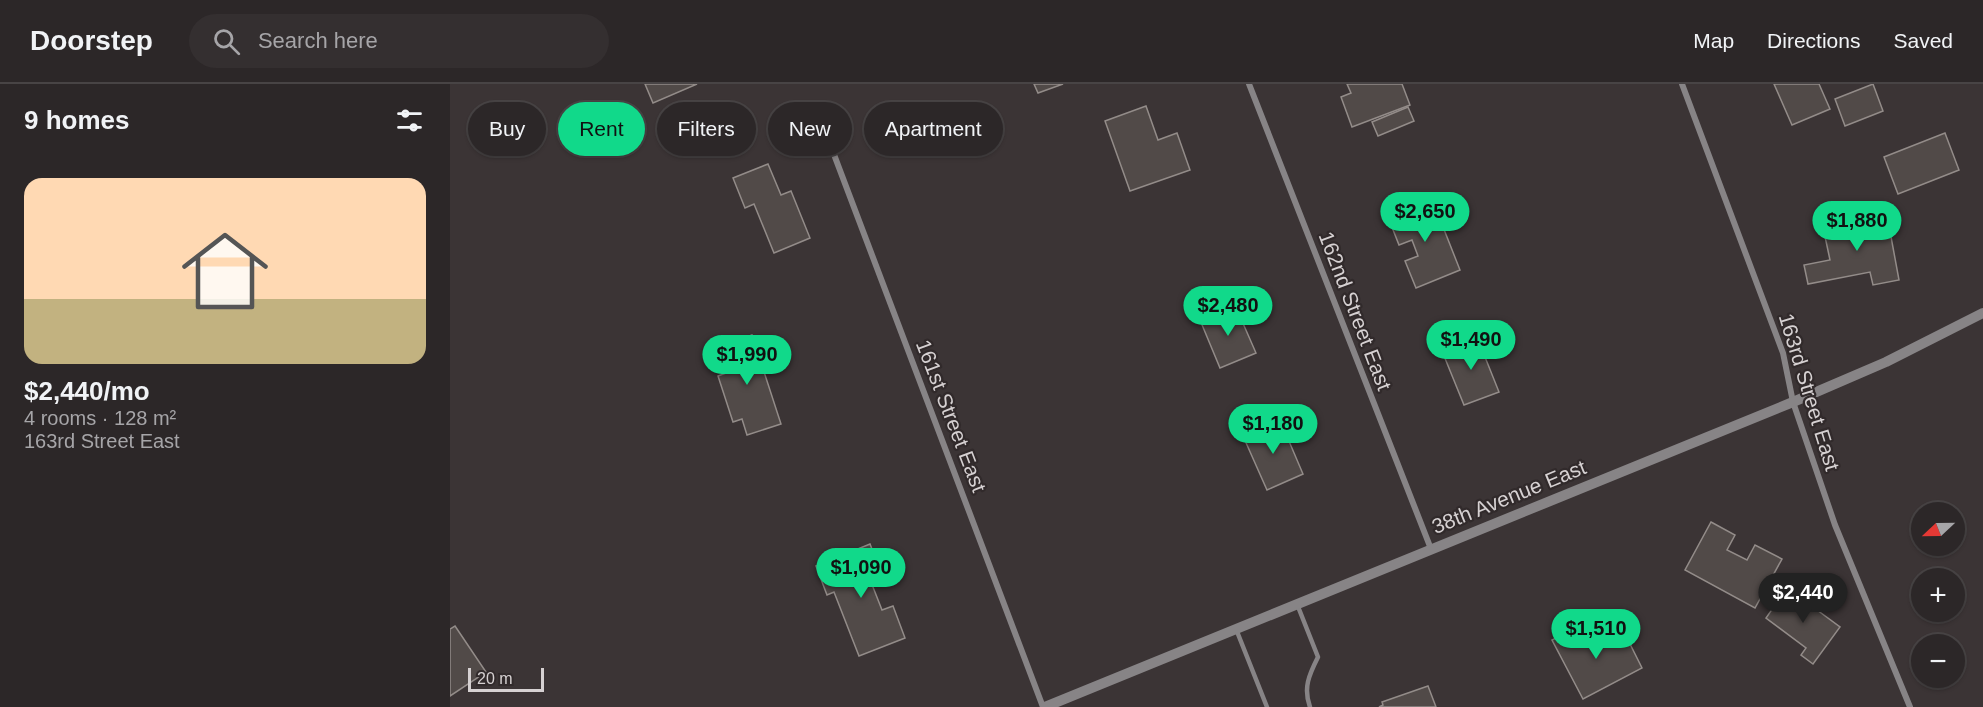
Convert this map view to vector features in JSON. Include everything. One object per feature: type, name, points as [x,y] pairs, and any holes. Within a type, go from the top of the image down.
[{"type":"street","name":"162nd Street East","points":[[1249,84],[1431,549]]},
{"type":"street","name":"163rd Street East","points":[[1682,84],[1783,353],[1793,402],[1835,525],[1910,707]]},
{"type":"street","name":"161st Street East","points":[[835,156],[1044,707]]},
{"type":"street","name":"38th Avenue East","points":[[1044,707],[1793,402],[1886,362],[1983,313]]},
{"type":"lane","points":[[1298,604],[1318,657],[1307,680],[1306,697],[1310,707]]},
{"type":"lane","points":[[1236,629],[1267,707]]},
{"type":"building","points":[[645,84],[697,84],[653,103]]},
{"type":"building","points":[[1034,84],[1063,84],[1038,93]]},
{"type":"building","points":[[1347,84],[1402,84],[1410,105],[1352,127],[1341,97],[1351,93]]},
{"type":"building","points":[[1774,84],[1819,84],[1830,109],[1792,125]]},
{"type":"building","points":[[1873,84],[1883,111],[1845,126],[1835,99]]},
{"type":"building","points":[[1146,106],[1158,140],[1177,133],[1190,170],[1130,191],[1105,121]]},
{"type":"building","points":[[1408,107],[1414,121],[1378,136],[1372,122]]},
{"type":"building","points":[[1945,133],[1959,170],[1898,194],[1884,157]]},
{"type":"building","points":[[768,164],[781,195],[791,191],[810,238],[774,253],[754,204],[745,208],[733,178]]},
{"type":"building","points":[[1432,199],[1460,270],[1416,288],[1405,261],[1418,256],[1412,240],[1399,245],[1388,217]]},
{"type":"building","points":[[1887,215],[1899,280],[1873,285],[1870,272],[1808,284],[1804,265],[1830,260],[1823,227]]},
{"type":"building","points":[[1235,305],[1256,353],[1220,368],[1200,320]]},
{"type":"building","points":[[752,335],[781,424],[747,435],[742,419],[733,422],[718,376],[726,373],[717,347]]},
{"type":"building","points":[[1477,337],[1499,392],[1464,405],[1442,351]]},
{"type":"building","points":[[1280,420],[1303,474],[1267,490],[1243,436]]},
{"type":"building","points":[[1711,522],[1735,535],[1727,550],[1747,560],[1755,545],[1782,559],[1755,608],[1685,570]]},
{"type":"building","points":[[870,544],[883,577],[871,582],[882,610],[893,606],[905,638],[859,656],[834,592],[827,595],[816,566]]},
{"type":"building","points":[[1787,588],[1840,627],[1813,664],[1801,655],[1806,648],[1766,618]]},
{"type":"building","points":[[1581,625],[1592,646],[1623,630],[1642,668],[1583,699],[1552,640]]},
{"type":"building","points":[[455,626],[486,672],[450,696],[450,629]]},
{"type":"building","points":[[1428,686],[1436,707],[1379,707],[1383,705],[1382,702]]}]
